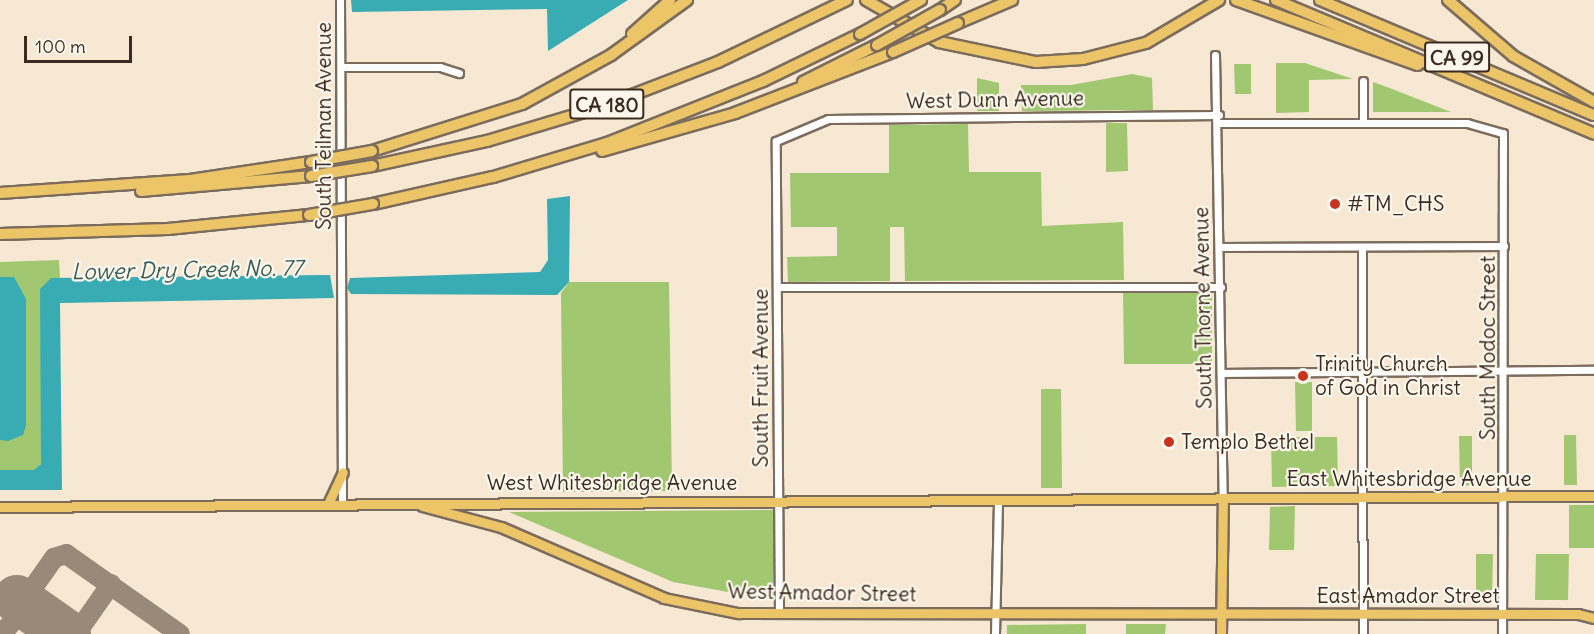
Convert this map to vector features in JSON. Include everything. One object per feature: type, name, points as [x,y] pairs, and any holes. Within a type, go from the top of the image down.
[{"type":"highway","points":[[483,118],[592,61],[669,0]]},
{"type":"highway","points":[[0,194],[190,180],[372,151],[483,118],[568,81],[687,0]]},
{"type":"highway","name":"CA 180","points":[[0,194],[164,190],[311,176],[372,166],[487,141],[601,107],[718,62],[847,0]]},
{"type":"highway","points":[[866,0],[939,42],[1036,62],[1117,52],[1192,19],[1220,0]]},
{"type":"highway","name":"CA 180","points":[[0,234],[168,229],[309,215],[373,204],[493,177],[669,120],[860,34],[921,0]]},
{"type":"highway","points":[[735,113],[877,45],[955,0]]},
{"type":"highway","points":[[493,177],[735,113],[893,52],[1012,0]]},
{"type":"highway","points":[[1236,0],[1542,111]]},
{"type":"highway","name":"CA 99","points":[[1276,0],[1594,134]]},
{"type":"highway","name":"CA 99","points":[[1320,0],[1594,115]]},
{"type":"highway","points":[[1448,0],[1497,43],[1594,102]]},
{"type":"highway","points":[[1458,0],[1497,43]]},
{"type":"main road","points":[[328,504],[343,472]]},
{"type":"main road","name":"East Whitesbridge Avenue","points":[[1223,498],[1594,496]]},
{"type":"main road","name":"West Whitesbridge Avenue","points":[[0,507],[1223,498]]},
{"type":"main road","name":"South Thorne Avenue","points":[[1221,634],[1223,498]]},
{"type":"main road","name":"West Amador Street","points":[[405,504],[501,527],[664,598],[779,614],[1221,612]]},
{"type":"main road","points":[[1578,614],[1594,610]]},
{"type":"main road","name":"East Amador Street","points":[[1221,612],[1578,614],[1594,618]]},
{"type":"street","name":"South Teilman Avenue","points":[[340,0],[342,504]]},
{"type":"street","name":"South Thorne Avenue","points":[[1215,55],[1219,119],[1223,498]]},
{"type":"street","points":[[341,67],[440,67],[459,73]]},
{"type":"street","points":[[1362,81],[1363,123]]},
{"type":"street","name":"West Dunn Avenue","points":[[776,141],[828,119],[1219,119],[1467,123],[1503,133]]},
{"type":"street","name":"South Modoc Street","points":[[1502,634],[1506,496],[1503,133]]},
{"type":"street","name":"South Fruit Avenue","points":[[776,141],[779,614]]},
{"type":"street","points":[[1220,247],[1504,246]]},
{"type":"street","points":[[1362,247],[1366,497],[1363,634]]},
{"type":"street","points":[[777,287],[1221,287]]},
{"type":"street","points":[[1222,372],[1594,370]]},
{"type":"street","points":[[995,634],[998,501]]},
{"type":"green space","points":[[1276,63],[1305,63],[1353,79],[1309,80],[1309,112],[1276,113]]},
{"type":"green space","points":[[1234,64],[1251,64],[1251,94],[1235,94]]},
{"type":"green space","points":[[1132,74],[1152,78],[1153,110],[1022,111],[1021,85],[1071,85]]},
{"type":"green space","points":[[977,78],[999,83],[999,111],[977,111]]},
{"type":"green space","points":[[1373,82],[1387,87],[1451,112],[1373,112]]},
{"type":"green space","points":[[1106,123],[1127,123],[1128,171],[1106,172]]},
{"type":"green space","points":[[968,124],[969,172],[1041,172],[1042,226],[1123,222],[1124,280],[905,281],[904,227],[890,227],[890,281],[788,282],[787,257],[837,256],[837,227],[791,227],[790,173],[889,173],[889,125]]},
{"type":"green space","points":[[59,260],[60,278],[51,278],[41,464],[35,470],[0,470],[0,262]]},
{"type":"green space","points":[[569,282],[669,282],[672,491],[563,492],[561,293]]},
{"type":"green space","points":[[1123,290],[1212,290],[1212,364],[1124,364]]},
{"type":"green space","points":[[1295,382],[1312,382],[1312,431],[1296,431]]},
{"type":"green space","points":[[1041,389],[1061,389],[1062,488],[1041,488]]},
{"type":"green space","points":[[1564,435],[1576,435],[1577,485],[1564,485]]},
{"type":"green space","points":[[1459,436],[1472,436],[1472,485],[1460,486]]},
{"type":"green space","points":[[1271,437],[1337,437],[1338,486],[1272,487]]},
{"type":"green space","points":[[1569,505],[1594,505],[1594,548],[1569,548]]},
{"type":"green space","points":[[1295,506],[1294,550],[1269,550],[1270,507]]},
{"type":"green space","points":[[774,510],[773,600],[673,582],[509,512]]},
{"type":"green space","points":[[1476,554],[1493,554],[1492,600],[1476,600]]},
{"type":"green space","points":[[1536,554],[1569,554],[1568,600],[1535,600]]},
{"type":"green space","points":[[1086,624],[1086,634],[1007,634],[1007,625]]},
{"type":"green space","points":[[1126,624],[1166,624],[1165,634],[1126,634]]},
{"type":"water","points":[[351,0],[628,0],[548,51],[547,9],[352,12]]},
{"type":"water","points":[[570,196],[569,282],[557,295],[351,294],[347,288],[350,278],[540,272],[548,260],[547,199]]},
{"type":"water","points":[[330,275],[334,298],[60,303],[62,490],[0,490],[0,470],[34,470],[41,464],[40,289],[51,278]]},
{"type":"water","points":[[0,277],[14,277],[26,299],[26,425],[23,435],[8,441],[0,440]]},
{"type":"taxiway","points":[[42,616],[30,604],[30,592],[54,558],[66,554],[180,634]]},
{"type":"taxiway","points":[[76,634],[111,584]]},
{"type":"taxiway","points":[[1,634],[22,612],[42,616]]},
{"type":"runway","points":[[17,599],[67,634]]},
{"type":"place","name":"#TM_CHS","points":[[1335,204]]},
{"type":"place","name":"Trinity Church of God in Christ","points":[[1303,376]]},
{"type":"place","name":"Templo Bethel","points":[[1169,442]]},
{"type":"water label","name":"Lower Dry Creek No. 77","points":[[187,270]]}]
